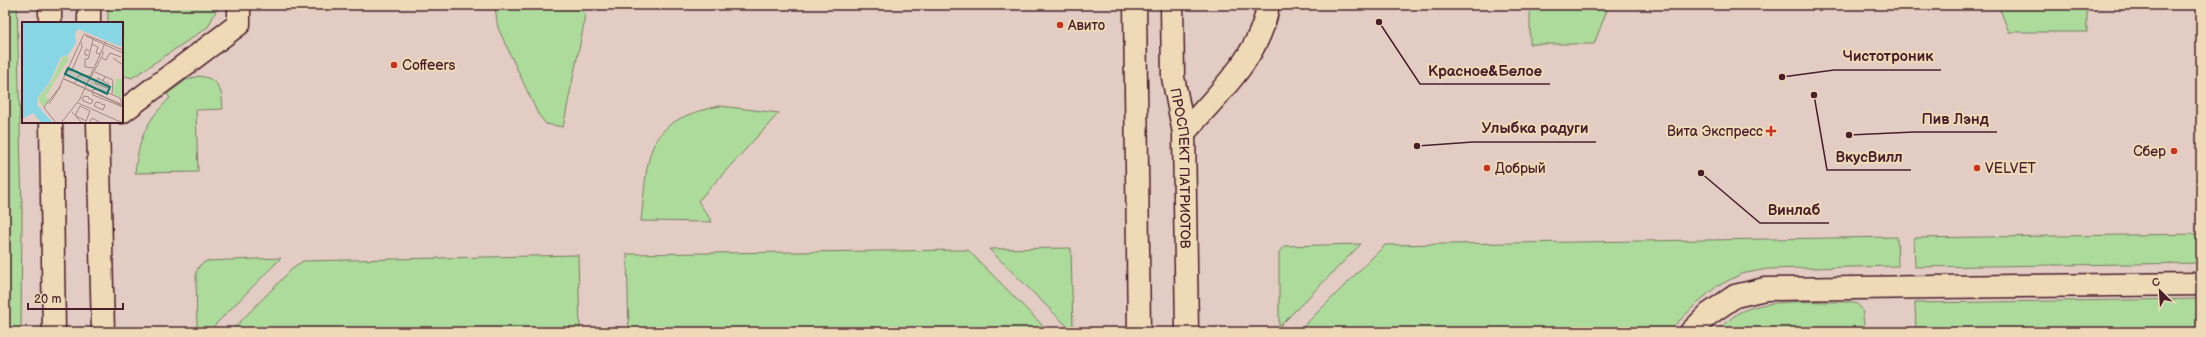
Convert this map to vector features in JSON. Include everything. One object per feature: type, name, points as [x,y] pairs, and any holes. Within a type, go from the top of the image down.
[{"type":"street","points":[[50,5],[50,22]]},
{"type":"street","points":[[89,5],[89,22]]},
{"type":"street","points":[[123,111],[240,24],[239,5]]},
{"type":"street","points":[[1135,5],[1138,332]]},
{"type":"street","name":"ПРОСПЕКТ ПАТРИОТОВ","points":[[1172,5],[1173,77],[1184,133],[1187,332]]},
{"type":"street","points":[[1184,133],[1249,56],[1266,22],[1268,5]]},
{"type":"street","points":[[51,123],[54,332]]},
{"type":"street","points":[[102,124],[103,332]]},
{"type":"street","points":[[1691,332],[1708,314],[1735,296],[1765,289],[2201,284]]},
{"type":"green space","points":[[5,5],[17,5],[22,212],[21,332],[5,332]]},
{"type":"green space","points":[[108,5],[219,5],[208,27],[132,78],[123,75],[123,22],[108,22]]},
{"type":"green space","points":[[496,5],[580,5],[585,14],[563,127],[546,124],[538,114],[498,28]]},
{"type":"green space","points":[[1530,5],[1609,5],[1594,44],[1530,44]]},
{"type":"green space","points":[[1998,5],[2087,5],[2087,32],[2009,32]]},
{"type":"green space","points":[[198,76],[211,79],[215,82],[222,96],[223,109],[196,110],[198,172],[135,173],[141,141],[149,123],[170,98],[167,94],[186,80]]},
{"type":"green space","points":[[720,106],[779,113],[698,201],[712,222],[641,221],[649,159],[654,144],[663,131],[676,121],[695,112]]},
{"type":"green space","points":[[2201,234],[2201,263],[1915,267],[1914,238]]},
{"type":"green space","points":[[1897,237],[1898,266],[1767,269],[1741,274],[1716,287],[1697,303],[1668,332],[1298,332],[1385,245]]},
{"type":"green space","points":[[1361,244],[1279,327],[1279,252],[1284,246]]},
{"type":"green space","points":[[1071,248],[1073,332],[989,249]]},
{"type":"green space","points":[[968,250],[1049,332],[629,332],[627,254]]},
{"type":"green space","points":[[578,255],[580,332],[230,332],[295,266],[303,261]]},
{"type":"green space","points":[[281,258],[208,332],[197,332],[196,272],[200,265],[207,261]]},
{"type":"green space","points":[[2201,299],[2201,331],[1916,332],[1915,303]]},
{"type":"green space","points":[[1792,302],[1850,302],[1857,304],[1862,309],[1865,332],[1716,332],[1737,314],[1762,305]]},
{"type":"place","name":"Красное&Белое","points":[[1379,22]]},
{"type":"place","name":"Авито","points":[[1060,25]]},
{"type":"place","name":"Coffeers","points":[[394,65]]},
{"type":"place","name":"Чистотроник","points":[[1782,77]]},
{"type":"place","name":"ВкусВилл","points":[[1814,95]]},
{"type":"place","name":"Вита Экспресс","points":[[1771,131]]},
{"type":"place","name":"Пив Лэнд","points":[[1849,135]]},
{"type":"place","name":"Улыбка радуги","points":[[1417,146]]},
{"type":"place","name":"Сбер","points":[[2174,151]]},
{"type":"place","name":"Добрый","points":[[1487,168]]},
{"type":"place","name":"VELVET","points":[[1977,168]]},
{"type":"place","name":"Винлаб","points":[[1701,173]]}]
